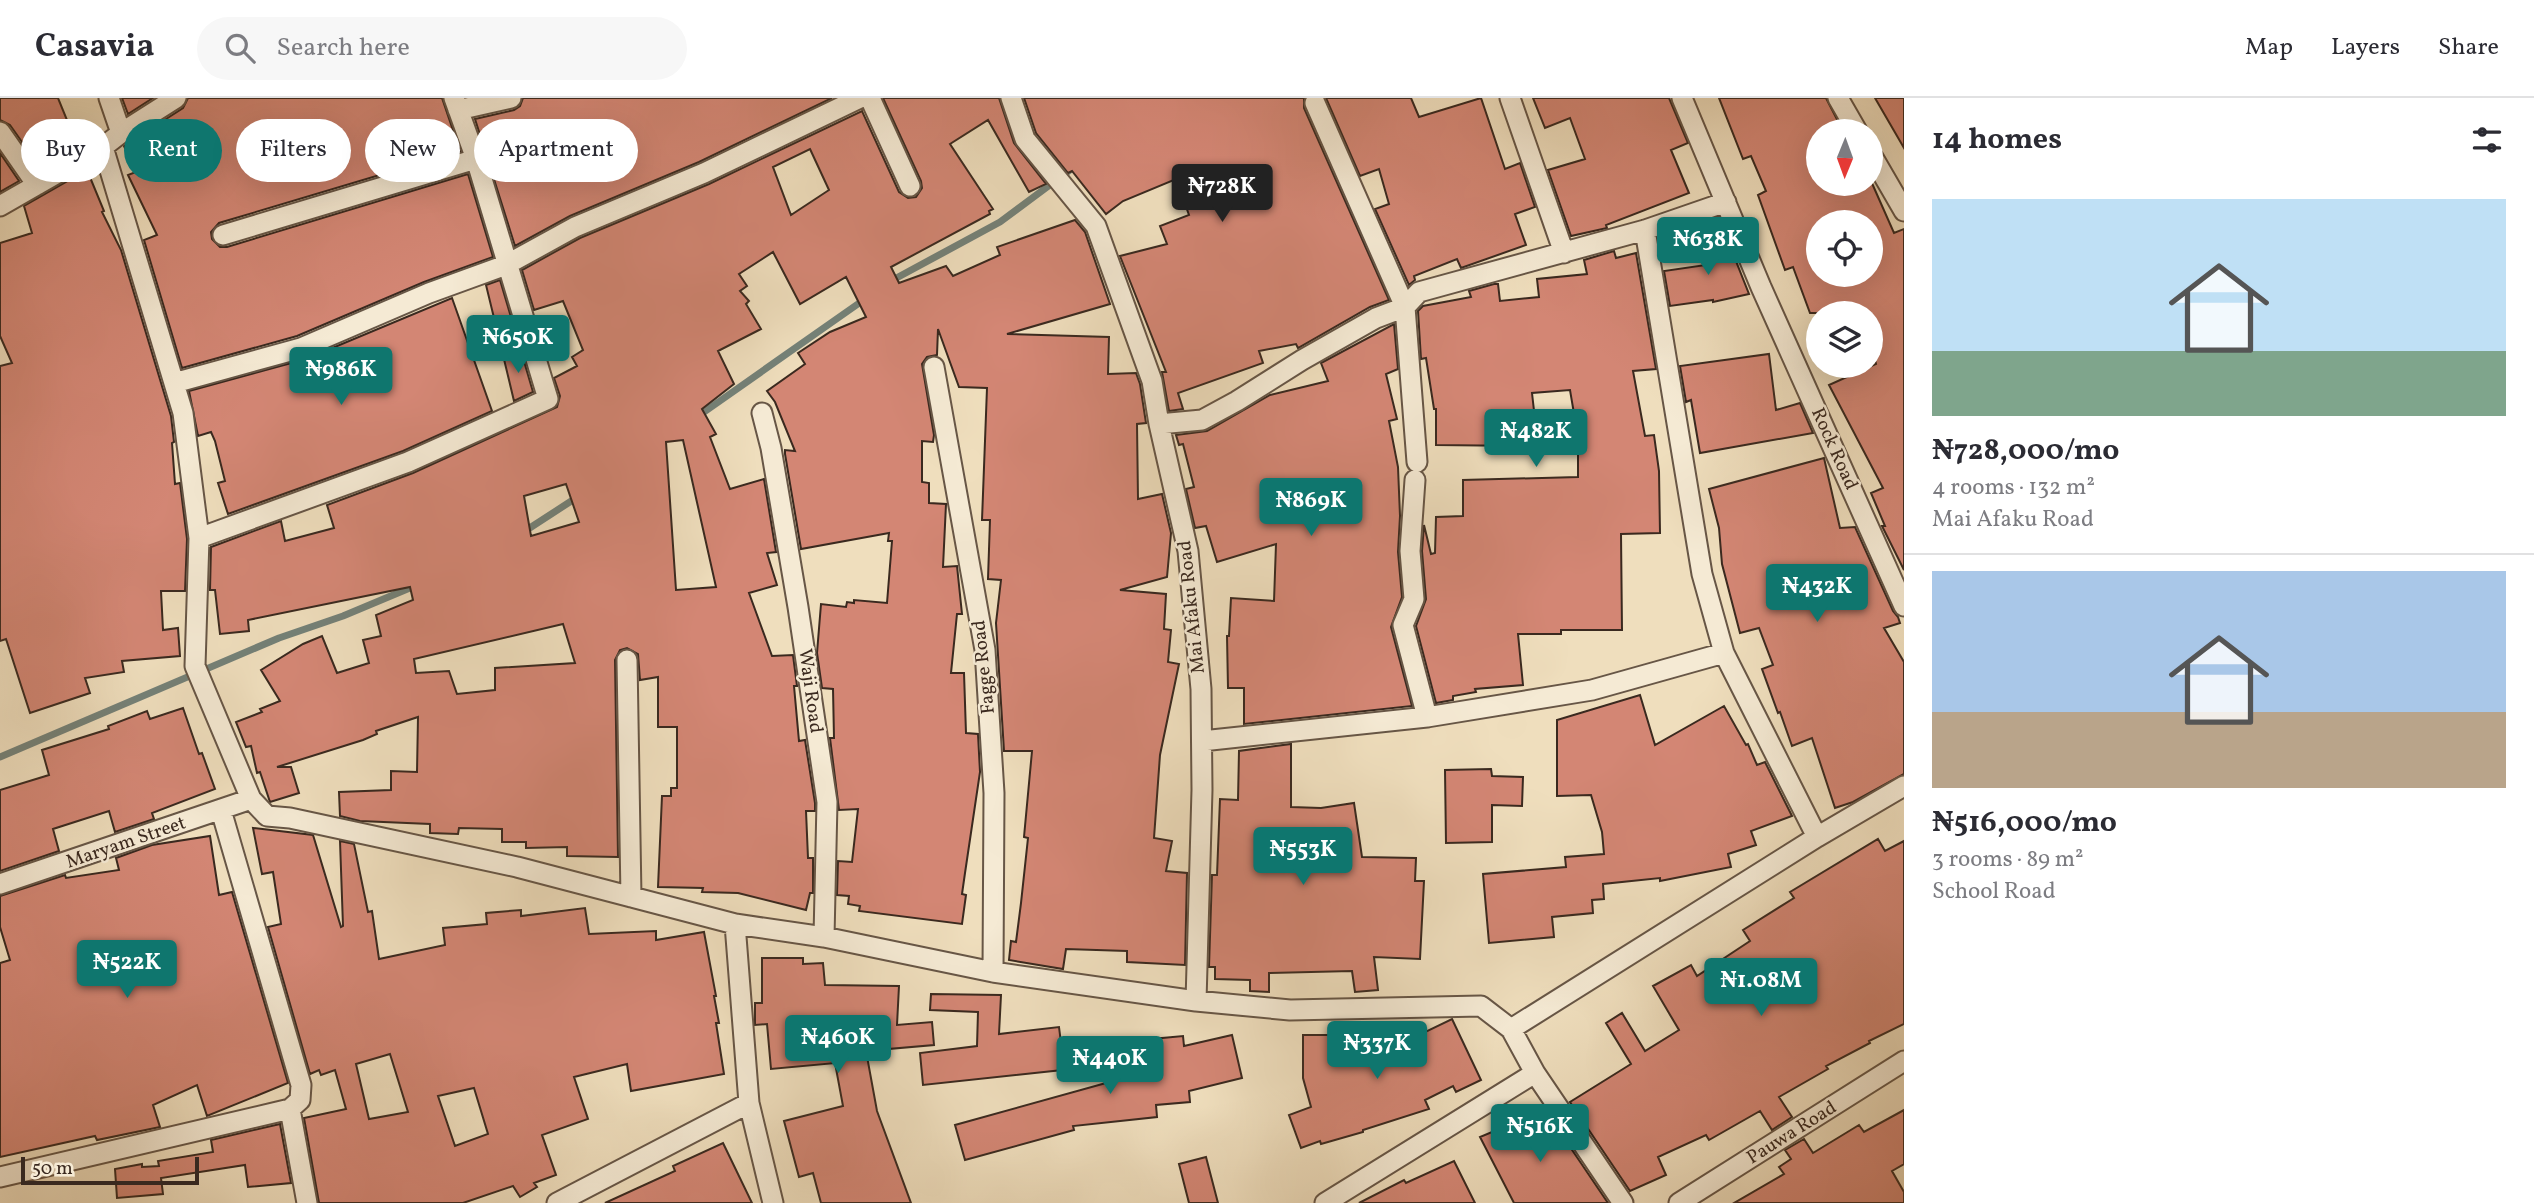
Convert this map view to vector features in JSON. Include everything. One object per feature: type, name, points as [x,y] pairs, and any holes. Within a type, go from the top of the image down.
[{"type":"street","points":[[109,98],[121,133]]},
{"type":"street","points":[[110,142],[176,98]]},
{"type":"street","points":[[474,154],[456,104],[511,98]]},
{"type":"street","points":[[174,383],[301,348],[429,293],[506,264],[575,227],[704,173],[860,98]]},
{"type":"street","points":[[870,98],[910,186]]},
{"type":"street","name":"Mai Afaku Road","points":[[1011,98],[1025,139],[1096,226],[1152,381],[1158,424],[1188,551],[1201,689],[1202,741],[1196,1001]]},
{"type":"street","points":[[1510,98],[1564,253]]},
{"type":"street","name":"Rock Road","points":[[1682,98],[1761,287],[1904,606]]},
{"type":"street","points":[[1838,98],[1850,119]]},
{"type":"street","points":[[1315,103],[1405,307],[1416,471],[1410,551],[1414,599],[1403,625],[1426,717]]},
{"type":"street","points":[[0,132],[37,185]]},
{"type":"street","points":[[223,235],[474,160]]},
{"type":"street","points":[[110,170],[183,413],[199,538],[195,666],[251,799],[267,816],[290,818],[517,867],[735,924],[824,937],[993,972],[1196,1001],[1290,1010],[1481,1006],[1511,1029],[1535,1073],[1623,1203]]},
{"type":"street","points":[[1883,175],[1904,211]]},
{"type":"street","points":[[0,206],[42,182]]},
{"type":"street","points":[[199,538],[408,462],[548,399],[483,182]]},
{"type":"street","points":[[1158,424],[1202,419],[1376,318],[1405,307],[1419,292],[1645,230],[1726,202]]},
{"type":"street","points":[[1645,230],[1702,574],[1724,653],[1817,837]]},
{"type":"street","name":"Fagge Road","points":[[934,367],[985,650],[994,793],[993,972]]},
{"type":"street","name":"Waji Road","points":[[762,414],[771,448],[798,607],[827,802],[824,937]]},
{"type":"street","points":[[1202,741],[1426,717],[1592,690],[1724,653]]},
{"type":"street","points":[[627,660],[631,897]]},
{"type":"street","points":[[1511,1029],[1817,837],[1904,786]]},
{"type":"street","name":"Maryam Street","points":[[0,884],[251,799]]},
{"type":"street","points":[[0,1177],[290,1109],[300,1100],[301,1084],[221,810]]},
{"type":"street","points":[[735,924],[749,1103],[773,1203]]},
{"type":"street","name":"Pauwa Road","points":[[1679,1203],[1904,1061]]},
{"type":"street","points":[[1325,1203],[1535,1073]]},
{"type":"street","points":[[557,1203],[749,1103]]},
{"type":"street","points":[[290,1109],[307,1203]]},
{"type":"building","points":[[0,98],[58,98],[67,119],[21,119],[21,141],[10,125],[0,120]]},
{"type":"building","points":[[122,98],[153,98],[128,114]]},
{"type":"building","points":[[188,98],[442,98],[449,119],[365,119],[365,179],[219,223],[211,232],[212,239],[220,247],[227,247],[442,182],[460,182],[460,176],[468,174],[493,257],[424,282],[297,336],[182,368],[144,240],[157,235],[131,182],[222,182],[222,119],[166,119],[183,108]]},
{"type":"building","points":[[523,98],[832,98],[699,162],[570,216],[515,246],[495,182],[638,182],[638,119],[475,119],[514,110],[520,106]]},
{"type":"building","points":[[883,98],[999,98],[1014,143],[1046,184],[1029,192],[988,120],[950,144],[993,209],[989,211],[990,214],[891,267],[899,283],[946,266],[953,276],[1000,255],[997,247],[1075,220],[1085,232],[1110,304],[1007,334],[1109,337],[1108,374],[1136,373],[1140,384],[1146,423],[1137,424],[1138,499],[1162,494],[1171,533],[1167,577],[1120,590],[1166,594],[1164,629],[1171,630],[1168,662],[1179,664],[1160,755],[1154,838],[1172,841],[1166,871],[1187,873],[1185,965],[1127,962],[1127,951],[1066,949],[1063,969],[1009,960],[1011,941],[1016,942],[1021,903],[1028,838],[1024,837],[1032,751],[1004,751],[996,623],[1001,580],[988,579],[990,520],[982,520],[987,388],[959,387],[938,329],[937,355],[927,357],[922,364],[934,435],[933,442],[922,441],[922,482],[929,483],[929,503],[946,504],[943,567],[957,566],[962,614],[957,614],[951,673],[964,673],[966,733],[978,734],[980,772],[962,894],[966,895],[962,924],[859,911],[860,906],[848,904],[849,896],[837,895],[838,861],[852,862],[858,809],[839,810],[830,738],[834,738],[833,689],[822,688],[817,653],[821,604],[846,607],[847,602],[854,603],[854,600],[887,603],[892,541],[888,541],[889,533],[801,549],[785,454],[785,450],[795,451],[775,402],[767,391],[805,364],[798,353],[830,332],[866,317],[846,277],[800,304],[773,252],[739,274],[747,286],[740,291],[749,301],[746,304],[761,329],[718,351],[734,384],[702,409],[716,434],[710,437],[730,489],[764,479],[776,552],[767,553],[777,585],[749,593],[772,656],[793,655],[799,741],[805,740],[815,803],[815,811],[806,811],[808,858],[813,858],[813,893],[810,893],[806,910],[738,893],[702,892],[703,888],[658,887],[662,796],[671,796],[671,788],[677,788],[677,727],[658,727],[658,677],[640,680],[638,654],[627,648],[620,650],[615,660],[618,857],[567,856],[567,847],[526,848],[526,842],[502,842],[502,829],[459,828],[458,834],[430,833],[430,824],[360,821],[340,816],[339,792],[391,790],[391,771],[417,772],[418,717],[376,731],[377,734],[363,740],[277,767],[291,767],[299,793],[270,802],[260,772],[257,773],[251,746],[246,747],[236,722],[262,712],[260,709],[280,701],[261,670],[303,644],[322,636],[337,673],[369,663],[363,640],[381,636],[376,615],[413,600],[410,587],[248,620],[249,631],[220,634],[215,590],[210,590],[211,547],[281,521],[285,541],[334,528],[327,505],[413,473],[557,407],[560,396],[554,378],[577,366],[572,357],[583,350],[563,301],[534,310],[522,270],[580,238],[709,184],[862,111],[899,192],[908,198],[916,197],[922,188]],"holes":[[[810,149],[829,190],[791,215],[773,167]],[[683,440],[716,587],[676,590],[666,442]],[[566,484],[579,522],[531,536],[524,496]],[[563,624],[575,663],[495,668],[495,690],[457,694],[449,671],[416,673],[414,659]]]},
{"type":"building","points":[[1024,98],[1304,98],[1304,108],[1389,300],[1370,307],[1298,348],[1296,344],[1259,351],[1263,363],[1178,393],[1183,409],[1169,411],[1162,372],[1166,372],[1120,256],[1167,244],[1160,226],[1189,215],[1176,179],[1123,201],[1106,214],[1072,171],[1068,173],[1036,133]]},
{"type":"building","points":[[1326,98],[1411,98],[1419,117],[1481,98],[1505,169],[1520,163],[1535,207],[1515,214],[1526,245],[1461,268],[1457,259],[1414,276],[1415,280],[1409,285],[1375,209],[1389,204],[1379,169],[1360,176]]},
{"type":"building","points":[[1533,98],[1669,98],[1688,143],[1671,150],[1689,193],[1606,225],[1607,228],[1571,236],[1548,170],[1585,159],[1570,118],[1545,128]]},
{"type":"building","points":[[1719,98],[1826,98],[1837,119],[1806,119],[1806,196],[1878,196],[1894,233],[1904,229],[1904,570],[1882,526],[1885,526],[1871,493],[1883,488],[1829,385],[1845,378],[1883,378],[1883,301],[1806,302],[1793,267],[1785,270],[1758,195],[1766,191],[1751,156],[1743,159]]},
{"type":"building","points":[[1875,98],[1904,98],[1904,148]]},
{"type":"building","points":[[0,153],[19,181],[0,192]]},
{"type":"building","points":[[66,182],[92,182],[104,211],[102,212],[121,250],[171,416],[175,484],[180,483],[187,539],[185,591],[161,591],[163,630],[178,628],[180,656],[122,661],[124,672],[85,678],[90,693],[30,713],[6,639],[0,641],[0,366],[12,363],[0,336],[0,243],[32,233],[24,206]]},
{"type":"building","points":[[1726,236],[1749,294],[1713,302],[1670,306],[1664,271],[1706,265],[1701,241]]},
{"type":"building","points":[[1614,251],[1616,258],[1636,253],[1656,369],[1633,371],[1645,436],[1654,435],[1659,471],[1660,533],[1621,534],[1622,630],[1561,630],[1561,634],[1518,634],[1523,685],[1475,689],[1476,692],[1453,696],[1453,700],[1436,703],[1416,626],[1426,599],[1422,551],[1424,525],[1431,554],[1435,553],[1436,517],[1463,516],[1463,480],[1578,477],[1578,437],[1570,390],[1532,393],[1538,446],[1436,445],[1436,409],[1426,358],[1421,359],[1418,311],[1423,306],[1471,297],[1469,291],[1494,284],[1498,284],[1500,301],[1539,297],[1537,279],[1587,274],[1584,260]]},
{"type":"building","points":[[500,280],[511,317],[495,322],[486,285]]},
{"type":"building","points":[[452,298],[492,411],[403,451],[228,514],[218,483],[225,481],[215,441],[211,432],[198,436],[189,391],[306,359]]},
{"type":"building","points":[[1394,324],[1398,369],[1386,374],[1397,419],[1389,421],[1398,467],[1398,552],[1402,597],[1391,627],[1412,706],[1244,724],[1244,688],[1228,688],[1227,636],[1231,598],[1274,601],[1276,544],[1217,562],[1206,526],[1195,528],[1186,489],[1194,487],[1183,444],[1179,445],[1176,435],[1207,431],[1270,395],[1328,381],[1321,363]]},
{"type":"building","points":[[521,351],[533,392],[514,401],[503,355]]},
{"type":"building","points":[[1769,354],[1776,410],[1800,403],[1813,433],[1700,453],[1691,400],[1686,402],[1680,366]]},
{"type":"building","points":[[1824,458],[1840,528],[1855,527],[1898,617],[1900,623],[1884,628],[1904,662],[1904,774],[1853,802],[1835,808],[1812,738],[1792,746],[1780,712],[1778,713],[1762,669],[1773,665],[1759,628],[1740,633],[1722,564],[1719,528],[1709,489]]},
{"type":"building","points":[[1640,695],[1655,745],[1724,706],[1746,745],[1748,744],[1757,765],[1765,762],[1792,816],[1751,831],[1756,845],[1728,854],[1731,867],[1660,881],[1660,878],[1603,884],[1604,899],[1592,900],[1593,913],[1552,917],[1554,937],[1489,943],[1483,874],[1566,867],[1565,857],[1604,854],[1602,832],[1591,795],[1557,796],[1557,720]]},
{"type":"building","points":[[183,708],[215,789],[152,813],[154,819],[115,832],[109,811],[53,829],[59,851],[0,871],[0,790],[49,775],[42,750],[109,729],[108,726],[147,711],[150,719]]},
{"type":"building","points":[[1291,744],[1291,807],[1321,808],[1354,803],[1362,857],[1416,858],[1415,881],[1424,881],[1420,959],[1374,957],[1378,990],[1355,992],[1352,971],[1269,973],[1269,992],[1250,991],[1250,980],[1215,979],[1215,967],[1209,967],[1212,875],[1217,875],[1220,799],[1238,800],[1239,751]]},
{"type":"building","points":[[1491,769],[1492,776],[1523,777],[1522,806],[1492,805],[1492,842],[1446,843],[1445,770]]},
{"type":"building","points":[[253,828],[313,835],[341,927],[340,841],[354,844],[368,912],[372,911],[379,959],[445,945],[443,928],[487,924],[486,913],[521,910],[521,916],[585,908],[589,934],[656,931],[656,940],[704,932],[716,996],[719,1023],[716,1023],[724,1074],[631,1091],[627,1064],[574,1077],[588,1119],[542,1135],[556,1175],[534,1183],[537,1187],[520,1197],[513,1186],[463,1203],[319,1203],[304,1118],[346,1109],[335,1070],[321,1075],[319,1070],[310,1074],[268,927],[281,924],[273,872],[262,874]],"holes":[[[390,1054],[408,1112],[369,1119],[356,1064]],[[474,1088],[488,1134],[455,1146],[438,1096]]]},
{"type":"building","points":[[210,836],[219,895],[232,892],[288,1083],[207,1116],[197,1085],[153,1105],[160,1127],[97,1140],[95,1136],[0,1157],[0,963],[10,960],[0,927],[0,896],[65,875],[66,878],[119,870],[116,858],[152,845]]},
{"type":"building","points":[[1878,839],[1885,851],[1904,841],[1904,1024],[1826,1066],[1828,1069],[1779,1097],[1792,1117],[1772,1130],[1760,1111],[1709,1140],[1706,1135],[1658,1157],[1666,1175],[1630,1191],[1570,1102],[1631,1064],[1606,1023],[1622,1013],[1645,1051],[1679,1030],[1653,986],[1691,965],[1697,976],[1750,941],[1743,930],[1794,898],[1790,892]]},
{"type":"building","points":[[762,958],[803,958],[803,964],[823,963],[825,985],[899,986],[897,1025],[932,1022],[934,1045],[866,1051],[877,1111],[911,1203],[821,1203],[813,1173],[799,1177],[784,1121],[843,1106],[835,1063],[771,1069],[767,1024],[755,1025],[755,1003],[762,1003]]},
{"type":"building","points":[[931,994],[1001,995],[999,1034],[1059,1027],[1061,1043],[1115,1037],[1118,1064],[923,1085],[920,1053],[977,1046],[978,1012],[930,1010]]},
{"type":"building","points":[[1452,1019],[1481,1080],[1456,1092],[1453,1086],[1425,1100],[1429,1109],[1363,1132],[1301,1148],[1289,1115],[1311,1107],[1303,1078],[1303,1035],[1338,1035],[1338,1049],[1397,1037],[1411,1029],[1415,1037]]},
{"type":"building","points":[[1232,1035],[1242,1078],[1189,1091],[1190,1102],[1156,1105],[1157,1117],[1073,1126],[1074,1130],[965,1160],[955,1125],[1124,1078],[1119,1056],[1154,1052],[1152,1039],[1183,1036],[1184,1046]]},
{"type":"building","points":[[1545,1110],[1608,1203],[1514,1203],[1480,1137]]},
{"type":"building","points":[[1904,1110],[1904,1164],[1892,1171],[1904,1192],[1904,1203],[1734,1203],[1784,1174],[1779,1167],[1791,1159],[1785,1150],[1804,1139],[1813,1153],[1859,1125],[1864,1132]]},
{"type":"building","points":[[280,1124],[291,1183],[248,1187],[245,1165],[161,1178],[163,1194],[117,1198],[115,1169],[142,1164],[142,1167],[159,1166],[158,1161],[213,1152],[211,1140]]},
{"type":"building","points":[[723,1143],[752,1203],[605,1203],[675,1171],[673,1166]]},
{"type":"building","points":[[1206,1157],[1218,1203],[1189,1203],[1179,1164]]},
{"type":"building","points":[[1454,1161],[1475,1203],[1359,1203],[1404,1180],[1406,1183]]},
{"type":"waterway","points":[[889,282],[1000,222],[1074,167]]},
{"type":"waterway","points":[[697,417],[865,299]]},
{"type":"waterway","points":[[522,533],[579,496]]},
{"type":"waterway","points":[[0,757],[279,638],[343,616],[417,585]]}]
